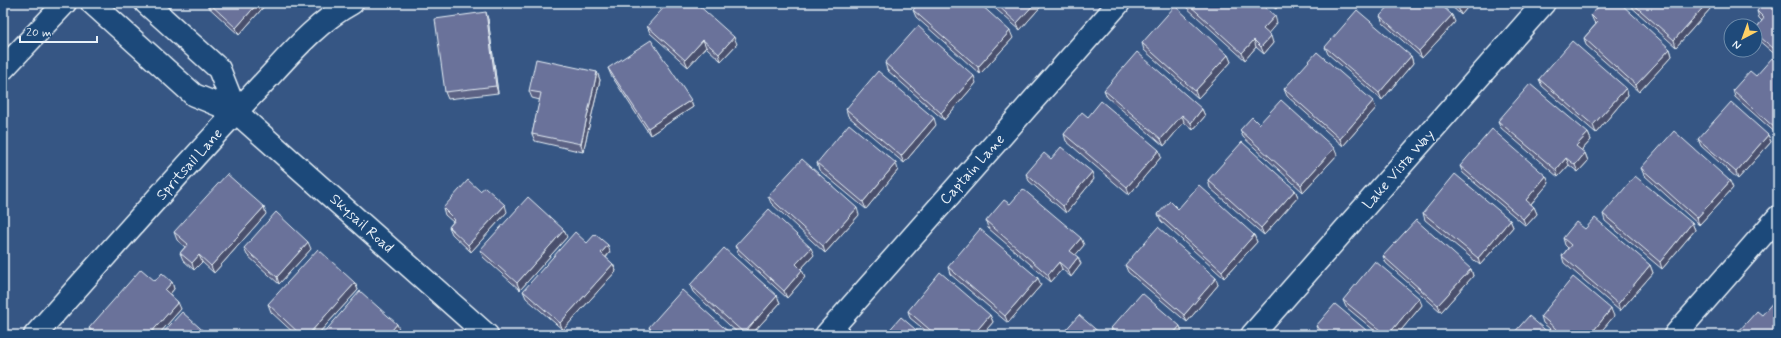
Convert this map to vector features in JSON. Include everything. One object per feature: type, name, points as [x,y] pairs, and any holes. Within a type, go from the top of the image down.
[{"type":"street","points":[[3,70],[65,3]]},
{"type":"street","name":"Skysail Road","points":[[92,3],[194,95],[236,112],[487,335]]},
{"type":"street","name":"Skysail Road","points":[[146,3],[219,69],[236,112]]},
{"type":"street","name":"Spritsail Lane","points":[[35,335],[236,112],[307,38],[352,3]]},
{"type":"street","name":"Captain Lane","points":[[826,335],[1119,3]]},
{"type":"street","name":"Lake Vista Way","points":[[1252,335],[1544,3]]},
{"type":"street","points":[[1675,335],[1778,217]]},
{"type":"building","points":[[209,3],[258,3],[236,28]]},
{"type":"building","points":[[668,3],[696,3],[734,37],[719,54],[703,40],[685,60],[647,26]]},
{"type":"building","points":[[919,3],[932,3],[933,5],[935,3],[979,3],[1010,31],[978,67],[913,10]]},
{"type":"building","points":[[995,3],[1035,3],[1017,23]]},
{"type":"building","points":[[1187,3],[1260,3],[1275,16],[1263,29],[1271,36],[1261,47],[1254,40],[1242,53]]},
{"type":"building","points":[[1392,3],[1439,3],[1452,15],[1419,51],[1380,16]]},
{"type":"building","points":[[1453,3],[1462,3],[1458,7]]},
{"type":"building","points":[[1602,3],[1620,3],[1670,49],[1636,85],[1584,38],[1598,22],[1591,15]]},
{"type":"building","points":[[1632,3],[1707,3],[1674,40]]},
{"type":"building","points":[[1763,3],[1771,3],[1775,7],[1778,3],[1778,52],[1763,40],[1764,18],[1757,11]]},
{"type":"building","points":[[1175,6],[1228,55],[1195,91],[1142,43]]},
{"type":"building","points":[[1357,10],[1411,56],[1379,93],[1325,47]]},
{"type":"building","points":[[486,12],[496,86],[445,92],[435,19]]},
{"type":"building","points":[[918,26],[974,76],[941,113],[885,63]]},
{"type":"building","points":[[651,40],[691,100],[648,128],[608,68]]},
{"type":"building","points":[[1572,41],[1626,88],[1593,125],[1539,79]]},
{"type":"building","points":[[1137,52],[1202,109],[1191,123],[1182,115],[1161,139],[1104,90]]},
{"type":"building","points":[[1317,52],[1373,101],[1340,139],[1284,89]]},
{"type":"building","points":[[1772,58],[1778,63],[1777,130],[1733,90],[1750,71],[1756,76]]},
{"type":"building","points":[[536,59],[597,72],[581,144],[532,134],[541,93],[529,91]]},
{"type":"building","points":[[878,71],[934,118],[901,156],[846,109]]},
{"type":"building","points":[[1530,84],[1588,133],[1576,146],[1585,153],[1575,165],[1566,158],[1556,170],[1498,121]]},
{"type":"building","points":[[1281,100],[1334,148],[1301,185],[1240,130],[1252,117],[1259,124]]},
{"type":"building","points":[[1101,101],[1159,150],[1127,187],[1064,134],[1082,112],[1088,117]]},
{"type":"building","points":[[1731,102],[1768,135],[1736,172],[1698,139]]},
{"type":"building","points":[[849,124],[896,163],[863,202],[817,163]]},
{"type":"building","points":[[1492,129],[1546,176],[1526,200],[1534,207],[1523,219],[1460,166]]},
{"type":"building","points":[[1674,131],[1730,181],[1697,218],[1641,168]]},
{"type":"building","points":[[1242,142],[1295,190],[1261,228],[1208,180]]},
{"type":"building","points":[[1061,147],[1092,172],[1063,206],[1026,174],[1044,153],[1051,159]]},
{"type":"building","points":[[802,159],[857,208],[823,246],[768,196]]},
{"type":"building","points":[[227,174],[264,207],[211,266],[199,255],[192,263],[180,253],[188,244],[174,232]]},
{"type":"building","points":[[1455,174],[1510,220],[1478,258],[1423,213]]},
{"type":"building","points":[[1635,176],[1692,223],[1660,262],[1603,214]]},
{"type":"building","points":[[468,180],[480,191],[485,187],[505,205],[468,245],[449,227],[455,220],[443,208]]},
{"type":"building","points":[[1199,185],[1254,235],[1222,271],[1158,214],[1170,201],[1178,209]]},
{"type":"building","points":[[1023,189],[1081,238],[1070,251],[1078,257],[1068,270],[1059,262],[1048,275],[986,221],[1004,200],[1010,204]]},
{"type":"building","points":[[528,197],[564,230],[517,283],[480,250]]},
{"type":"building","points":[[769,209],[811,248],[796,264],[802,270],[784,291],[735,246]]},
{"type":"building","points":[[276,212],[308,242],[277,277],[244,248]]},
{"type":"building","points":[[1595,218],[1650,265],[1618,304],[1562,256],[1571,245],[1563,238],[1576,222],[1585,229]]},
{"type":"building","points":[[1416,220],[1471,269],[1438,305],[1383,256]]},
{"type":"building","points":[[1158,227],[1216,278],[1184,315],[1125,265]]},
{"type":"building","points":[[980,229],[1038,278],[1005,316],[948,267]]},
{"type":"building","points":[[575,232],[587,243],[595,234],[608,245],[601,253],[613,264],[560,323],[523,291]]},
{"type":"building","points":[[724,248],[777,296],[744,333],[690,285]]},
{"type":"building","points":[[318,249],[355,283],[308,335],[301,335],[268,304]]},
{"type":"building","points":[[1375,261],[1419,298],[1388,335],[1386,335],[1343,300]]},
{"type":"building","points":[[141,269],[155,281],[162,273],[172,282],[165,290],[178,302],[149,335],[98,335],[89,328]]},
{"type":"building","points":[[940,272],[990,315],[973,335],[936,335],[908,311]]},
{"type":"building","points":[[1573,277],[1611,309],[1590,335],[1563,335],[1541,316]]},
{"type":"building","points":[[682,290],[732,335],[657,335],[649,327]]},
{"type":"building","points":[[360,291],[397,324],[388,335],[322,335]]},
{"type":"building","points":[[1142,293],[1180,326],[1172,335],[1119,335],[1111,328]]},
{"type":"building","points":[[1775,300],[1778,302],[1778,335],[1742,335],[1738,332],[1757,311],[1762,315]]},
{"type":"building","points":[[1335,304],[1372,335],[1319,335],[1322,331],[1316,326]]},
{"type":"building","points":[[182,312],[208,335],[161,335]]},
{"type":"building","points":[[1079,315],[1102,335],[1061,335]]},
{"type":"building","points":[[1529,316],[1551,335],[1512,335]]},
{"type":"building","points":[[901,317],[922,335],[885,335]]},
{"type":"building","points":[[404,331],[409,335],[401,335]]},
{"type":"building","points":[[638,332],[642,335],[635,335]]}]
